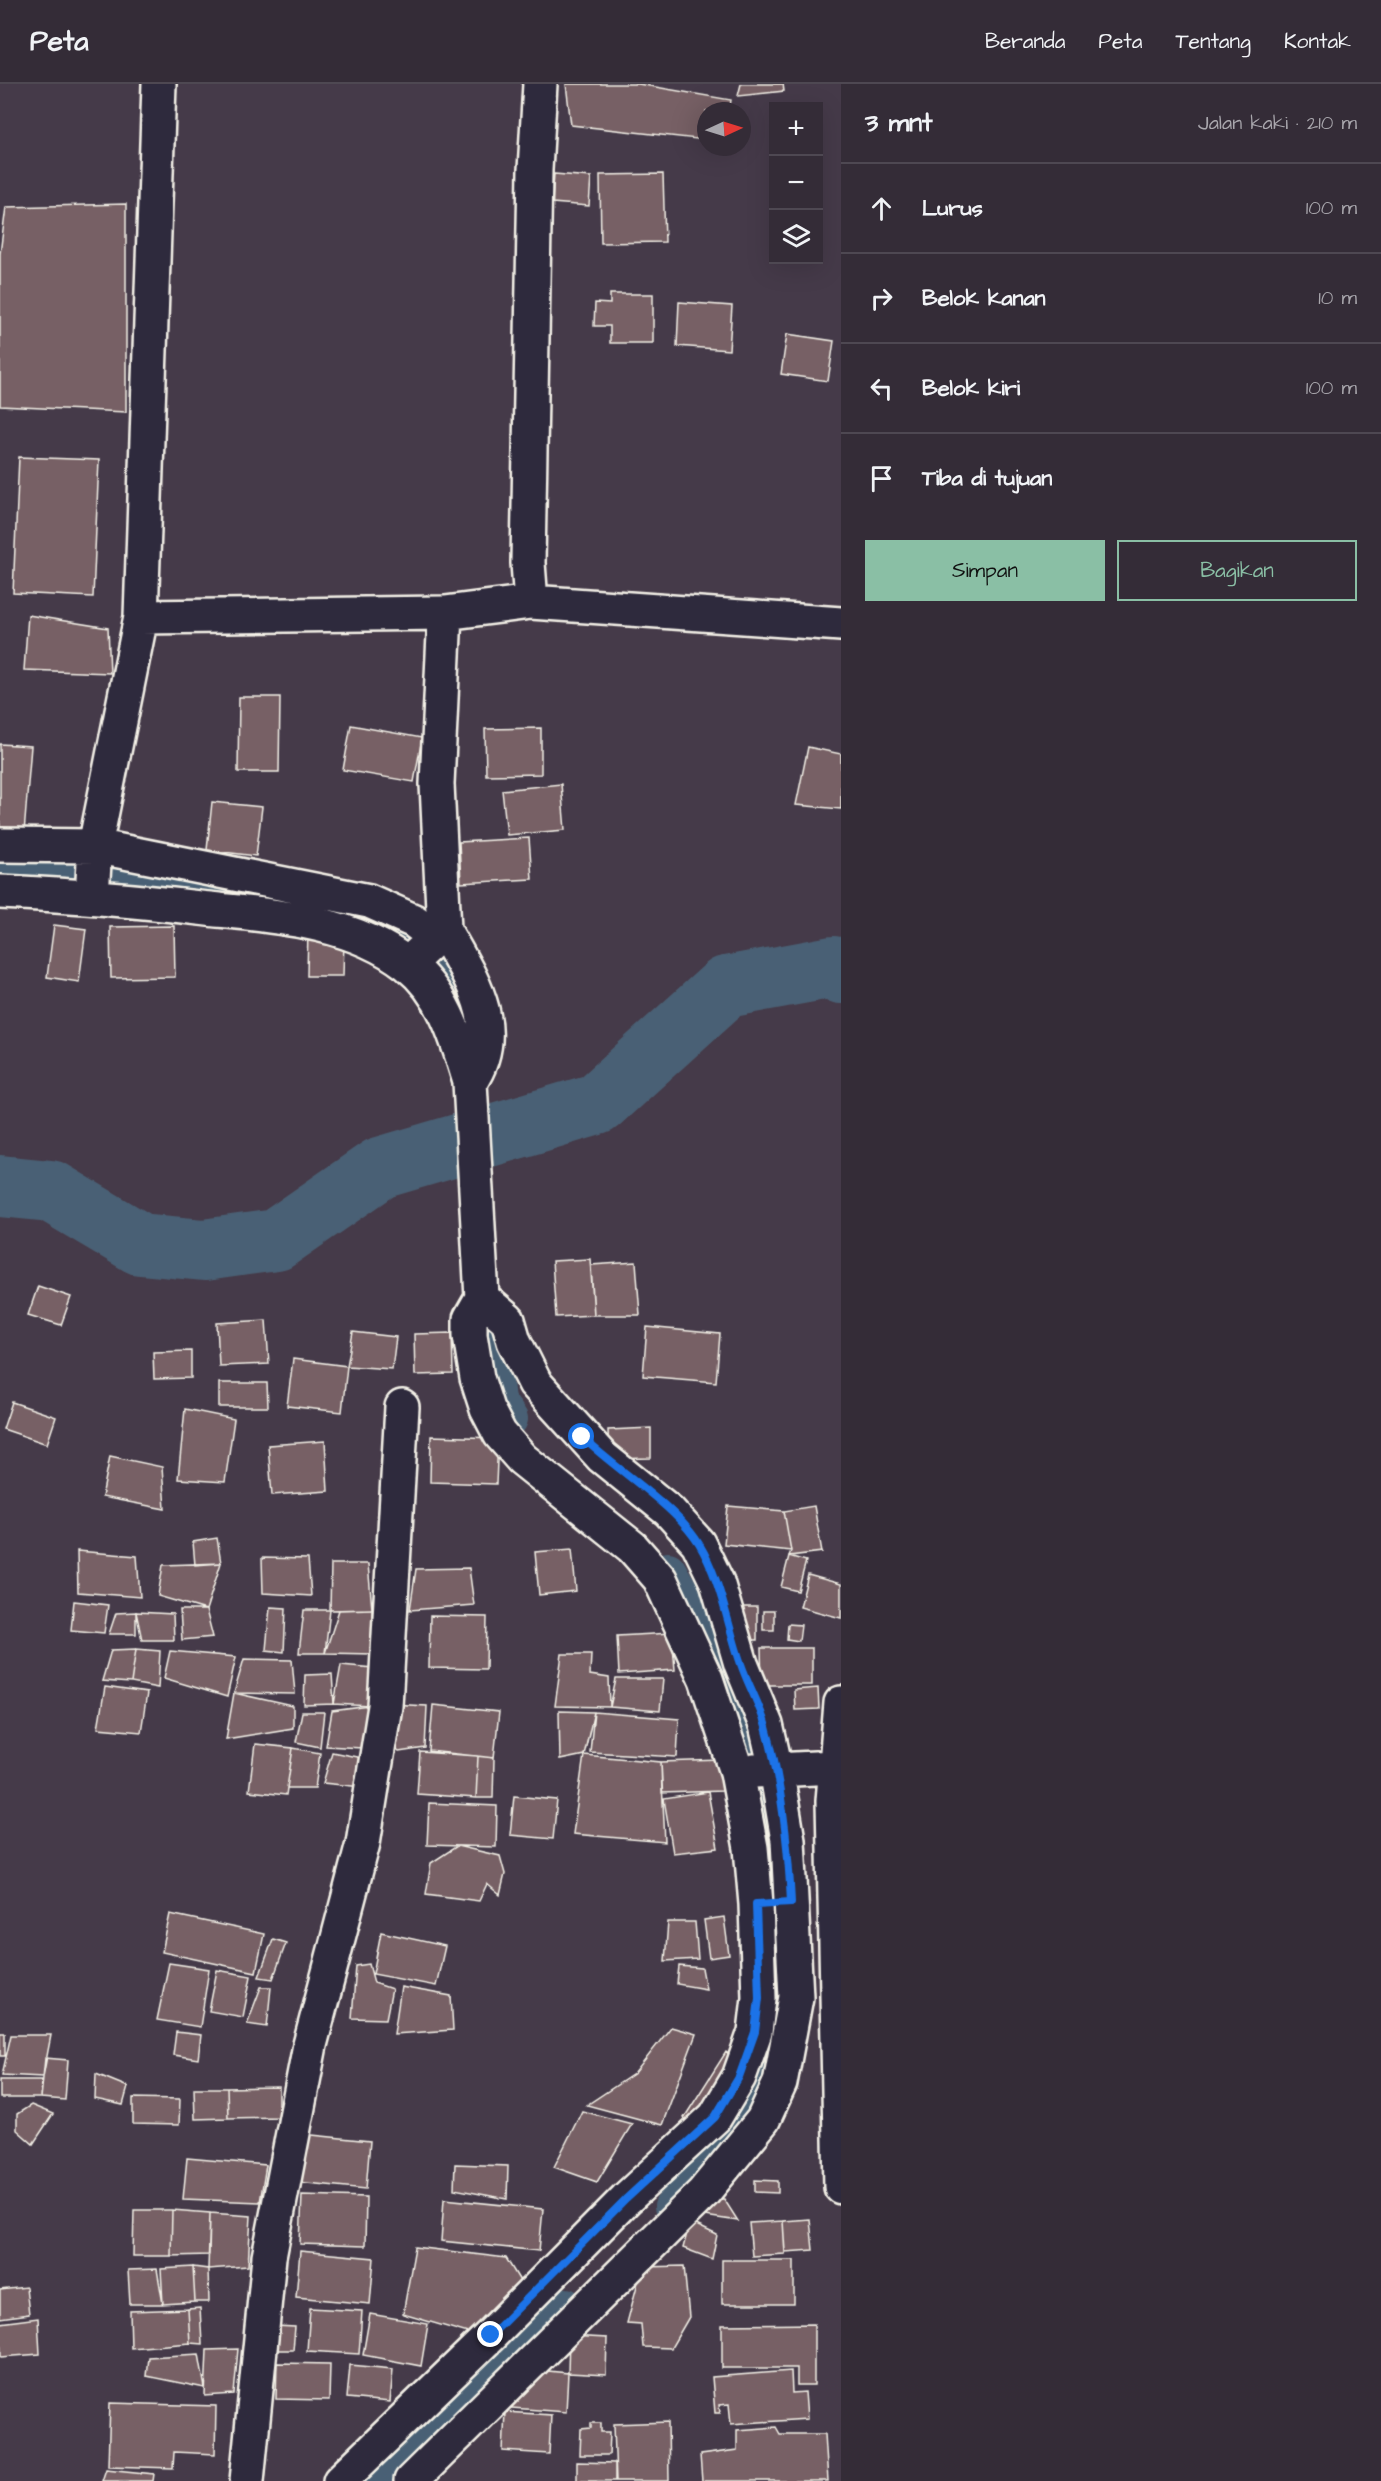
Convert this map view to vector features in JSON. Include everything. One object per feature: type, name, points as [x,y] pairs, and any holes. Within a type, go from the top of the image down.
[{"type":"street","points":[[93,870],[141,617],[159,84]]},
{"type":"street","points":[[531,602],[528,563],[535,170],[540,84]]},
{"type":"street","points":[[141,617],[445,613],[531,602],[841,624]]},
{"type":"street","points":[[445,613],[426,947],[432,989],[454,1029],[472,1094],[482,1292],[470,1319],[470,1335],[477,1378],[496,1425],[522,1459],[632,1547],[660,1579],[706,1679],[722,1733],[758,1771],[835,1767]]},
{"type":"street","points":[[0,845],[367,938],[426,947]]},
{"type":"street","points":[[0,892],[93,870],[369,901],[414,921],[426,947],[476,989],[484,1017],[486,1047],[472,1094]]},
{"type":"street","points":[[411,2481],[687,2209],[763,2120],[780,2083],[795,1997],[774,1903],[751,1848],[758,1771],[766,1725],[741,1664],[717,1582],[698,1543],[669,1511],[603,1457],[535,1383],[514,1341],[508,1320],[482,1292]]},
{"type":"street","points":[[246,2481],[269,2258],[310,2044],[363,1843],[385,1706],[402,1407]]},
{"type":"street","points":[[841,1703],[833,1801],[841,2187]]},
{"type":"street","points":[[340,2481],[491,2335],[626,2199],[715,2117],[739,2077],[755,2032],[774,1903]]},
{"type":"building","points":[[566,84],[638,84],[731,100],[731,102],[697,102],[697,139],[571,125]]},
{"type":"building","points":[[741,84],[783,84],[784,91],[738,96]]},
{"type":"building","points":[[554,174],[591,177],[589,206],[552,203]]},
{"type":"building","points":[[663,174],[665,242],[601,243],[600,175]]},
{"type":"building","points":[[126,204],[126,412],[0,406],[0,254],[6,207]]},
{"type":"building","points":[[610,294],[653,294],[653,343],[610,343],[610,326],[594,326],[595,303],[610,304]]},
{"type":"building","points":[[679,302],[732,306],[729,350],[677,346]]},
{"type":"building","points":[[787,334],[834,341],[828,381],[781,374]]},
{"type":"building","points":[[19,457],[99,460],[93,597],[13,593]]},
{"type":"building","points":[[28,615],[108,628],[110,673],[24,670]]},
{"type":"building","points":[[239,697],[280,697],[279,772],[238,772]]},
{"type":"building","points":[[351,725],[422,738],[414,782],[343,770]]},
{"type":"building","points":[[541,728],[541,774],[486,775],[485,729]]},
{"type":"building","points":[[0,744],[31,746],[24,833],[0,831]]},
{"type":"building","points":[[808,747],[841,754],[841,809],[796,805]]},
{"type":"building","points":[[561,784],[565,830],[507,835],[502,790]]},
{"type":"building","points":[[212,802],[262,807],[256,856],[207,850]]},
{"type":"building","points":[[529,838],[532,879],[461,883],[459,842]]},
{"type":"building","points":[[54,925],[86,929],[79,982],[47,977]]},
{"type":"building","points":[[174,926],[175,977],[111,978],[110,927]]},
{"type":"building","points":[[308,929],[344,940],[343,976],[307,976]]},
{"type":"building","points":[[590,1259],[594,1315],[556,1317],[552,1261]]},
{"type":"building","points":[[636,1262],[640,1315],[594,1315],[591,1265]]},
{"type":"building","points":[[38,1286],[71,1297],[61,1325],[28,1315]]},
{"type":"building","points":[[266,1320],[269,1364],[219,1366],[217,1323]]},
{"type":"building","points":[[647,1327],[720,1334],[716,1382],[643,1376]]},
{"type":"building","points":[[353,1332],[396,1337],[392,1369],[347,1366]]},
{"type":"building","points":[[452,1333],[453,1374],[415,1375],[414,1334]]},
{"type":"building","points":[[191,1351],[191,1378],[154,1379],[153,1352]]},
{"type":"building","points":[[293,1359],[347,1366],[342,1412],[287,1406]]},
{"type":"building","points":[[219,1383],[267,1383],[268,1407],[219,1407]]},
{"type":"building","points":[[12,1402],[56,1417],[47,1444],[3,1429]]},
{"type":"building","points":[[185,1409],[234,1419],[225,1482],[178,1479]]},
{"type":"building","points":[[651,1428],[651,1458],[609,1459],[608,1430]]},
{"type":"building","points":[[431,1436],[498,1438],[496,1484],[430,1482]]},
{"type":"building","points":[[325,1441],[328,1491],[272,1495],[268,1445]]},
{"type":"building","points":[[110,1456],[162,1467],[165,1509],[102,1497]]},
{"type":"building","points":[[728,1506],[784,1511],[791,1551],[724,1544]]},
{"type":"building","points":[[814,1506],[822,1552],[789,1556],[791,1551],[784,1511]]},
{"type":"building","points":[[217,1538],[221,1563],[195,1565],[193,1542]]},
{"type":"building","points":[[572,1549],[576,1591],[539,1595],[535,1552]]},
{"type":"building","points":[[77,1551],[137,1556],[140,1597],[78,1592]]},
{"type":"building","points":[[789,1556],[806,1561],[798,1591],[781,1587]]},
{"type":"building","points":[[262,1558],[308,1559],[311,1596],[263,1593]]},
{"type":"building","points":[[221,1563],[206,1610],[158,1596],[163,1565]]},
{"type":"building","points":[[331,1564],[368,1564],[372,1609],[330,1610]]},
{"type":"building","points":[[469,1568],[474,1605],[410,1610],[416,1569]]},
{"type":"building","points":[[808,1575],[841,1584],[841,1618],[800,1607]]},
{"type":"building","points":[[74,1601],[108,1605],[104,1633],[71,1630]]},
{"type":"building","points":[[270,1607],[286,1608],[284,1652],[266,1650]]},
{"type":"building","points":[[736,1607],[757,1607],[757,1640],[737,1640]]},
{"type":"building","points":[[372,1609],[373,1654],[325,1653],[339,1610]]},
{"type":"building","points":[[180,1610],[206,1610],[213,1637],[182,1640]]},
{"type":"building","points":[[304,1610],[330,1610],[325,1653],[299,1653]]},
{"type":"building","points":[[763,1611],[774,1611],[774,1630],[763,1630]]},
{"type":"building","points":[[136,1612],[136,1634],[109,1634],[116,1613]]},
{"type":"building","points":[[136,1612],[173,1614],[174,1640],[142,1640]]},
{"type":"building","points":[[430,1616],[487,1617],[486,1669],[429,1668]]},
{"type":"building","points":[[788,1624],[801,1625],[799,1641],[787,1639]]},
{"type":"building","points":[[672,1633],[675,1670],[619,1674],[617,1636]]},
{"type":"building","points":[[761,1648],[812,1648],[812,1685],[762,1685]]},
{"type":"building","points":[[136,1649],[131,1683],[102,1681],[111,1650]]},
{"type":"building","points":[[136,1649],[160,1651],[158,1688],[131,1683]]},
{"type":"building","points":[[170,1651],[236,1657],[227,1697],[164,1678]]},
{"type":"building","points":[[562,1654],[591,1654],[590,1675],[609,1678],[610,1707],[555,1706]]},
{"type":"building","points":[[244,1659],[292,1660],[295,1694],[234,1693]]},
{"type":"building","points":[[341,1665],[373,1668],[370,1706],[334,1704]]},
{"type":"building","points":[[332,1674],[334,1704],[304,1705],[305,1675]]},
{"type":"building","points":[[616,1679],[663,1679],[660,1711],[610,1707]]},
{"type":"building","points":[[105,1687],[147,1693],[141,1732],[98,1728]]},
{"type":"building","points":[[818,1688],[819,1709],[795,1710],[794,1690]]},
{"type":"building","points":[[234,1693],[293,1706],[293,1728],[226,1739]]},
{"type":"building","points":[[391,1704],[427,1706],[425,1748],[399,1752],[385,1740]]},
{"type":"building","points":[[433,1705],[499,1712],[494,1758],[429,1751]]},
{"type":"building","points":[[370,1706],[362,1748],[326,1746],[332,1711]]},
{"type":"building","points":[[559,1711],[594,1712],[584,1755],[560,1760]]},
{"type":"building","points":[[302,1712],[324,1712],[320,1747],[296,1742]]},
{"type":"building","points":[[594,1712],[679,1719],[677,1757],[590,1752]]},
{"type":"building","points":[[255,1744],[293,1748],[286,1795],[249,1791]]},
{"type":"building","points":[[293,1748],[320,1753],[315,1788],[287,1788]]},
{"type":"building","points":[[332,1752],[367,1759],[362,1787],[323,1783]]},
{"type":"building","points":[[420,1752],[478,1756],[476,1798],[417,1794]]},
{"type":"building","points":[[584,1755],[661,1762],[665,1842],[573,1834]]},
{"type":"building","points":[[478,1756],[494,1758],[493,1798],[476,1798]]},
{"type":"building","points":[[721,1760],[722,1791],[662,1793],[661,1762]]},
{"type":"building","points":[[708,1792],[718,1848],[673,1853],[664,1799]]},
{"type":"building","points":[[514,1796],[557,1800],[553,1839],[510,1835]]},
{"type":"building","points":[[429,1803],[497,1806],[496,1847],[427,1845]]},
{"type":"building","points":[[457,1846],[500,1856],[505,1874],[500,1895],[487,1884],[479,1901],[426,1894],[431,1863]]},
{"type":"building","points":[[170,1914],[264,1934],[256,1972],[162,1952]]},
{"type":"building","points":[[724,1917],[729,1955],[709,1958],[704,1920]]},
{"type":"building","points":[[668,1922],[695,1922],[698,1959],[665,1961]]},
{"type":"building","points":[[381,1932],[445,1946],[436,1986],[373,1974]]},
{"type":"building","points":[[273,1939],[286,1943],[273,1979],[259,1977]]},
{"type":"building","points":[[169,1963],[209,1969],[200,2027],[157,2020]]},
{"type":"building","points":[[369,1964],[374,1983],[392,1989],[386,2019],[352,2018],[356,1966]]},
{"type":"building","points":[[679,1966],[702,1968],[706,1989],[677,1984]]},
{"type":"building","points":[[217,1970],[251,1976],[243,2017],[209,2011]]},
{"type":"building","points":[[261,1987],[271,1987],[267,2027],[247,2024]]},
{"type":"building","points":[[401,1987],[451,1996],[453,2030],[394,2034]]},
{"type":"building","points":[[671,2027],[696,2034],[662,2125],[587,2105],[635,2073]]},
{"type":"building","points":[[176,2032],[201,2035],[198,2059],[173,2055]]},
{"type":"building","points":[[0,2033],[5,2033],[5,2056],[0,2056]]},
{"type":"building","points":[[11,2035],[51,2035],[43,2077],[2,2075]]},
{"type":"building","points":[[726,2052],[734,2058],[696,2130],[684,2118]]},
{"type":"building","points":[[45,2058],[68,2060],[65,2100],[41,2098]]},
{"type":"building","points":[[96,2074],[128,2087],[123,2105],[95,2099]]},
{"type":"building","points":[[0,2080],[42,2080],[41,2098],[0,2098]]},
{"type":"building","points":[[279,2087],[279,2117],[228,2118],[227,2088]]},
{"type":"building","points":[[194,2088],[227,2088],[228,2118],[195,2119]]},
{"type":"building","points":[[133,2098],[180,2099],[179,2125],[133,2124]]},
{"type":"building","points":[[31,2105],[53,2114],[33,2144],[17,2130],[17,2114]]},
{"type":"building","points":[[582,2111],[632,2124],[597,2182],[554,2167]]},
{"type":"building","points":[[302,2134],[370,2141],[366,2189],[297,2182]]},
{"type":"building","points":[[187,2158],[266,2165],[260,2202],[183,2199]]},
{"type":"building","points":[[455,2164],[508,2166],[507,2199],[454,2189]]},
{"type":"building","points":[[755,2180],[778,2181],[778,2193],[755,2192]]},
{"type":"building","points":[[302,2195],[366,2197],[365,2246],[300,2244]]},
{"type":"building","points":[[444,2199],[543,2209],[539,2251],[441,2241]]},
{"type":"building","points":[[716,2199],[724,2199],[738,2221],[691,2214],[713,2208]]},
{"type":"building","points":[[134,2210],[172,2210],[171,2256],[133,2256]]},
{"type":"building","points":[[172,2210],[210,2213],[209,2255],[171,2256]]},
{"type":"building","points":[[210,2213],[251,2216],[248,2266],[208,2269]]},
{"type":"building","points":[[810,2219],[813,2250],[785,2252],[783,2221]]},
{"type":"building","points":[[783,2221],[785,2254],[752,2256],[749,2223]]},
{"type":"building","points":[[690,2222],[717,2235],[712,2259],[683,2248]]},
{"type":"building","points":[[415,2247],[506,2258],[520,2281],[471,2334],[403,2314]]},
{"type":"building","points":[[300,2251],[374,2258],[370,2304],[296,2297]]},
{"type":"building","points":[[722,2260],[794,2260],[794,2304],[722,2304]]},
{"type":"building","points":[[684,2266],[689,2317],[671,2348],[643,2347],[641,2324],[627,2323],[642,2267]]},
{"type":"building","points":[[193,2267],[195,2302],[163,2304],[161,2269]]},
{"type":"building","points":[[193,2267],[208,2269],[209,2302],[195,2302]]},
{"type":"building","points":[[157,2269],[163,2304],[130,2304],[128,2270]]},
{"type":"building","points":[[26,2287],[29,2314],[0,2318],[0,2290]]},
{"type":"building","points":[[200,2308],[202,2344],[190,2343],[188,2309]]},
{"type":"building","points":[[310,2308],[362,2311],[359,2354],[307,2351]]},
{"type":"building","points":[[188,2309],[190,2343],[131,2348],[130,2311]]},
{"type":"building","points":[[370,2314],[428,2324],[421,2366],[363,2355]]},
{"type":"building","points":[[38,2318],[40,2354],[1,2357],[0,2323]]},
{"type":"building","points":[[814,2324],[814,2385],[797,2385],[797,2368],[722,2368],[722,2325]]},
{"type":"building","points":[[275,2326],[295,2327],[293,2350],[273,2350]]},
{"type":"building","points":[[569,2336],[607,2338],[606,2375],[568,2373]]},
{"type":"building","points":[[238,2349],[234,2394],[205,2396],[207,2350]]},
{"type":"building","points":[[199,2354],[205,2388],[146,2376],[148,2357]]},
{"type":"building","points":[[277,2363],[330,2364],[329,2400],[276,2399]]},
{"type":"building","points":[[350,2365],[393,2369],[390,2402],[347,2398]]},
{"type":"building","points":[[538,2370],[568,2373],[566,2412],[499,2407]]},
{"type":"building","points":[[791,2371],[792,2393],[805,2392],[807,2419],[731,2424],[729,2404],[719,2405],[720,2413],[715,2413],[712,2377]]},
{"type":"building","points":[[110,2403],[216,2406],[215,2454],[174,2452],[173,2468],[108,2466]]},
{"type":"building","points":[[505,2412],[551,2415],[549,2454],[503,2451]]},
{"type":"building","points":[[668,2422],[669,2481],[616,2481],[614,2424]]},
{"type":"building","points":[[591,2423],[601,2423],[601,2432],[610,2432],[609,2455],[580,2455],[581,2429],[591,2428]]},
{"type":"building","points":[[776,2427],[780,2434],[825,2434],[828,2481],[702,2481],[700,2455],[737,2450],[737,2430]]},
{"type":"building","points":[[577,2462],[615,2463],[615,2481],[577,2481]]},
{"type":"building","points":[[106,2469],[154,2474],[153,2481],[102,2481]]},
{"type":"waterway","points":[[0,863],[57,865],[266,897],[318,907],[397,932],[438,967],[466,1022]]},
{"type":"waterway","points":[[0,1186],[51,1191],[140,1244],[204,1250],[276,1240],[380,1168],[597,1104],[726,987],[833,967],[841,973]]},
{"type":"waterway","points":[[488,1319],[497,1401],[510,1419]]},
{"type":"waterway","points":[[668,1570],[701,1625],[755,1766],[775,1896],[782,2002],[753,2098],[672,2207]]},
{"type":"waterway","points":[[381,2481],[566,2306]]},
{"type":"route","points":[[491,2335],[626,2199],[715,2117],[739,2077],[755,2032],[759,1998],[756,1904],[791,1902],[788,1840],[766,1725],[741,1664],[717,1582],[698,1543],[669,1511],[582,1437]]}]
